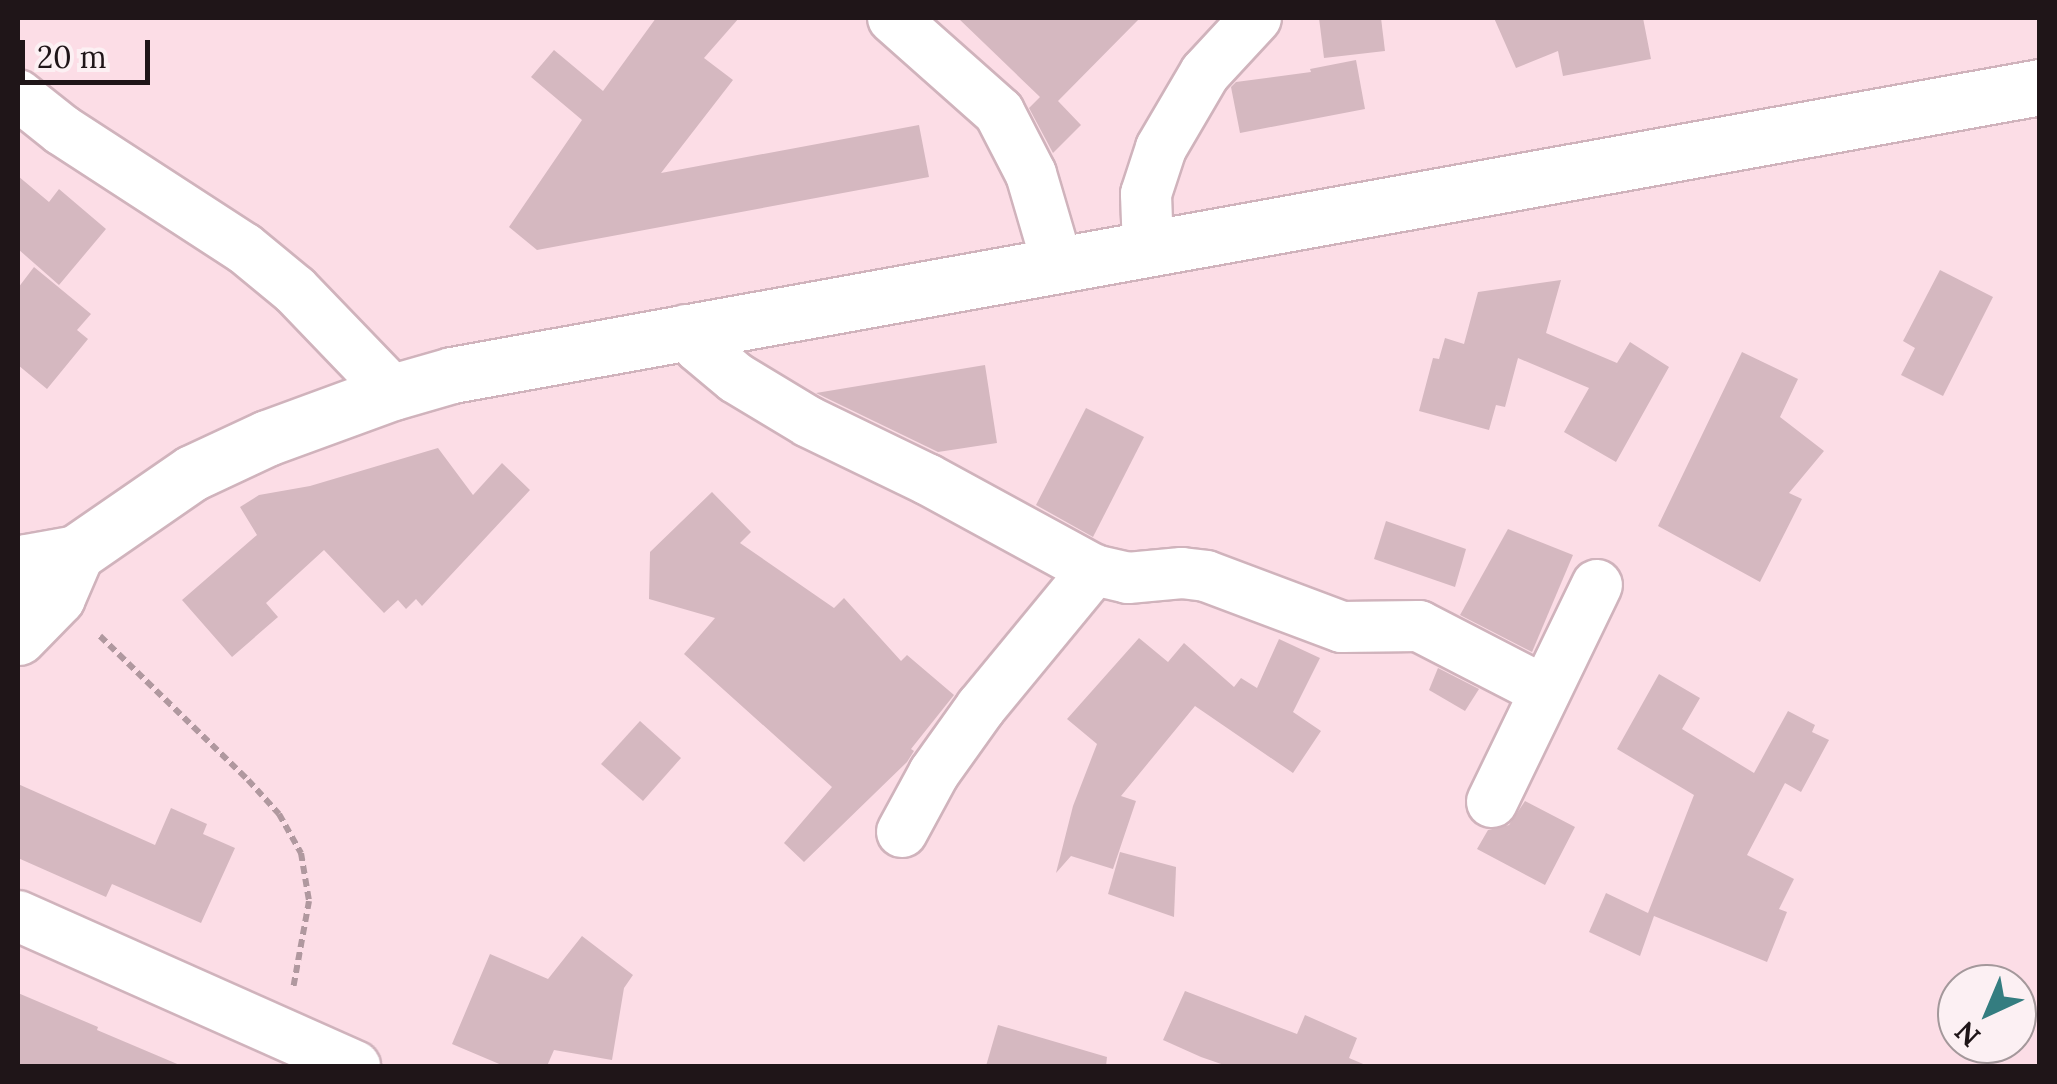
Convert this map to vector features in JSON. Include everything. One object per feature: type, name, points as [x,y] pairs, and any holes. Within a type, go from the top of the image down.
[{"type":"main road","points":[[18,570],[26,562],[76,553],[192,473],[266,438],[392,392],[452,375],[2040,87]]},
{"type":"main road","points":[[18,636],[57,598],[76,553]]},
{"type":"street","points":[[893,18],[999,112],[1031,174],[1058,266]]},
{"type":"street","points":[[1148,250],[1146,194],[1161,148],[1205,73],[1256,18]]},
{"type":"street","points":[[18,95],[62,130],[244,248],[296,290],[392,392]]},
{"type":"street","points":[[686,330],[699,347],[736,378],[809,422],[927,478],[1094,570],[1128,578],[1182,573],[1206,576],[1342,628],[1419,626],[1545,691]]},
{"type":"street","points":[[902,832],[934,773],[981,707],[1094,570]]},
{"type":"street","points":[[1492,802],[1597,585]]},
{"type":"street","points":[[18,916],[355,1066]]},
{"type":"path","points":[[100,636],[248,780],[279,814],[301,853],[309,901],[298,975],[279,1033]]},
{"type":"building","points":[[656,18],[739,18],[704,58],[733,80],[661,173],[919,125],[929,177],[537,250],[509,227],[582,120],[531,77],[554,50],[603,91]]},
{"type":"building","points":[[958,18],[1140,18],[1058,101],[1081,125],[1053,153],[1029,108],[1040,97]]},
{"type":"building","points":[[1319,18],[1381,18],[1385,51],[1324,58]]},
{"type":"building","points":[[1494,18],[1643,18],[1651,59],[1563,76],[1558,51],[1516,68]]},
{"type":"building","points":[[1356,60],[1365,109],[1240,133],[1231,87],[1236,82],[1311,72],[1310,69]]},
{"type":"building","points":[[18,176],[49,202],[59,189],[106,229],[59,285],[18,249]]},
{"type":"building","points":[[34,267],[91,314],[77,330],[88,339],[47,389],[18,365],[18,288]]},
{"type":"building","points":[[1940,270],[1993,297],[1943,396],[1901,375],[1915,348],[1903,341]]},
{"type":"building","points":[[1561,280],[1546,333],[1617,363],[1630,342],[1669,367],[1616,462],[1564,432],[1589,388],[1518,358],[1505,407],[1496,405],[1489,430],[1419,411],[1433,358],[1439,359],[1445,338],[1464,344],[1478,292]]},
{"type":"building","points":[[1742,352],[1798,379],[1780,417],[1824,451],[1789,493],[1802,499],[1760,582],[1658,526]]},
{"type":"building","points":[[985,365],[997,443],[938,452],[816,393]]},
{"type":"building","points":[[1086,408],[1144,437],[1093,537],[1036,505]]},
{"type":"building","points":[[438,448],[473,495],[502,463],[530,490],[422,606],[416,599],[406,609],[398,600],[384,613],[324,550],[266,603],[278,617],[232,657],[182,600],[257,535],[240,507],[259,495],[310,486]]},
{"type":"building","points":[[712,492],[751,532],[740,543],[834,608],[844,598],[901,661],[907,655],[954,695],[911,749],[914,751],[907,762],[804,862],[784,843],[832,787],[684,654],[715,618],[649,599],[650,552]]},
{"type":"building","points":[[1386,521],[1466,549],[1455,587],[1374,559]]},
{"type":"building","points":[[1508,529],[1573,555],[1532,652],[1460,615]]},
{"type":"building","points":[[1139,638],[1168,662],[1184,643],[1234,687],[1241,678],[1257,688],[1279,639],[1320,658],[1293,712],[1321,731],[1293,773],[1195,706],[1121,796],[1136,801],[1113,869],[1071,856],[1056,873],[1073,806],[1097,744],[1067,719]]},
{"type":"building","points":[[1438,668],[1479,689],[1465,711],[1429,690]]},
{"type":"building","points":[[1659,674],[1700,698],[1682,729],[1754,773],[1788,711],[1815,725],[1812,732],[1829,740],[1801,792],[1785,783],[1747,855],[1794,879],[1779,909],[1787,912],[1767,962],[1654,916],[1640,956],[1589,932],[1606,893],[1648,913],[1694,795],[1617,749]]},
{"type":"building","points":[[640,721],[681,758],[643,801],[601,764]]},
{"type":"building","points":[[18,784],[155,845],[171,808],[207,824],[203,834],[235,848],[201,923],[112,884],[106,897],[18,858]]},
{"type":"building","points":[[1525,801],[1575,827],[1545,885],[1477,849],[1488,830],[1509,825]]},
{"type":"building","points":[[1120,852],[1176,867],[1174,917],[1108,894]]},
{"type":"building","points":[[582,936],[633,975],[624,988],[612,1060],[554,1050],[547,1066],[504,1066],[452,1044],[490,954],[548,979]]},
{"type":"building","points":[[1185,991],[1297,1034],[1305,1015],[1357,1038],[1349,1058],[1368,1066],[1227,1066],[1201,1057],[1163,1040]]},
{"type":"building","points":[[18,993],[98,1027],[97,1030],[182,1066],[18,1066]]},
{"type":"building","points":[[998,1025],[1107,1057],[1106,1066],[986,1066]]}]
